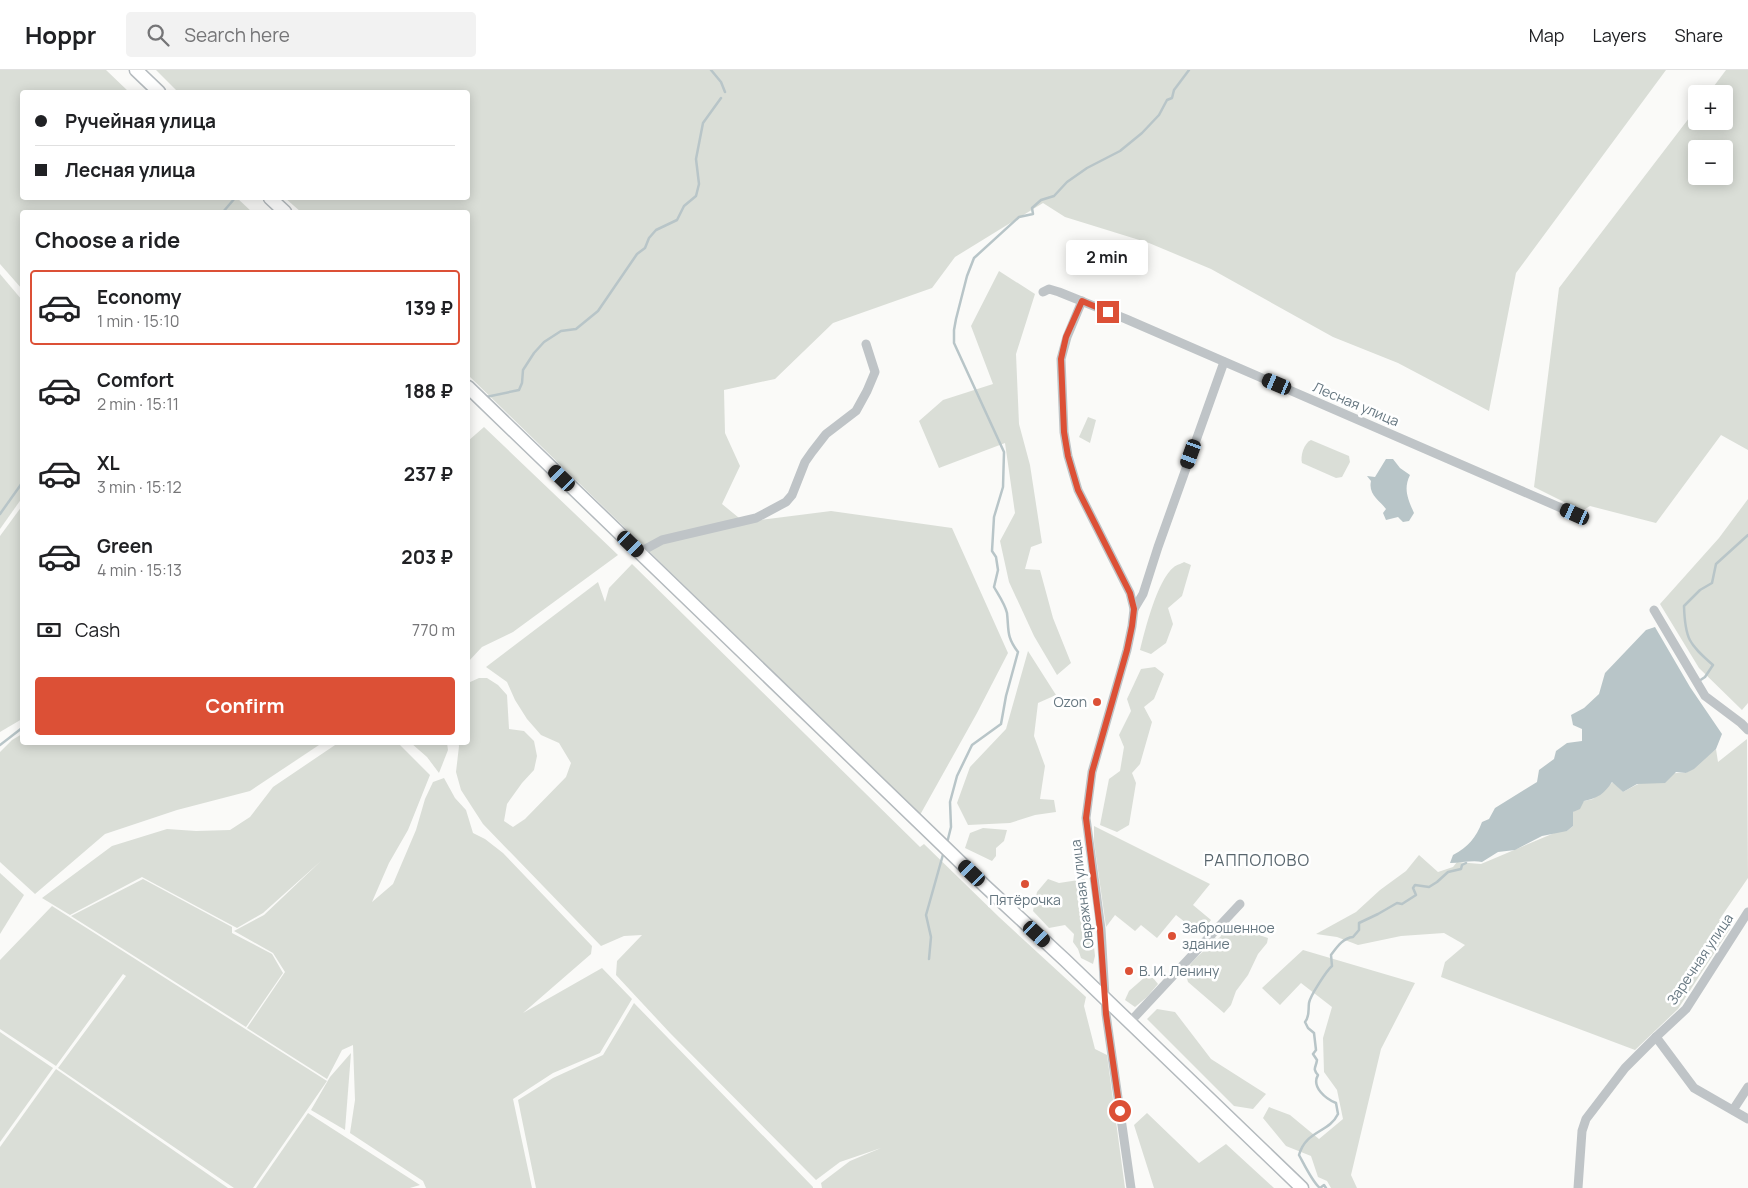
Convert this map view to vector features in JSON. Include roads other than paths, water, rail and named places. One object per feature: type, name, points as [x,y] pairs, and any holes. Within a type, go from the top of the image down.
[{"type":"main road","points":[[136,70],[158,90]]},
{"type":"main road","points":[[272,200],[283,210]]},
{"type":"main road","points":[[470,389],[985,886],[1302,1188]]},
{"type":"street","name":"Лесная улица","points":[[1043,292],[1049,289],[1082,301],[1575,514]]},
{"type":"street","name":"Овражная улица","points":[[1082,301],[1066,337],[1061,359],[1064,432],[1068,456],[1078,490],[1130,593],[1134,609],[1127,650],[1092,772],[1086,812],[1100,920],[1105,999],[1131,1188]]},
{"type":"street","points":[[640,552],[662,540],[756,518],[786,502],[792,495],[805,462],[812,452],[826,434],[856,411],[867,391],[875,372],[866,344]]},
{"type":"street","points":[[1134,609],[1144,594],[1160,539],[1224,362]]},
{"type":"street","points":[[1654,610],[1705,696],[1748,730]]},
{"type":"street","points":[[1129,1023],[1240,904]]},
{"type":"street","name":"Заречная улица","points":[[1578,1188],[1582,1132],[1586,1118],[1625,1068],[1686,1009],[1748,912]]},
{"type":"street","points":[[1656,1037],[1694,1088],[1748,1120]]},
{"type":"street","points":[[1734,1110],[1748,1087]]},
{"type":"waterway","points":[[711,70],[721,82],[725,92]]},
{"type":"waterway","points":[[947,843],[951,827],[950,802],[957,776],[972,745],[1001,724],[1006,696],[1018,652],[1010,637],[1006,610],[994,587],[998,570],[996,557],[992,551],[994,517],[1003,487],[1004,452],[954,343],[956,319],[967,276],[974,258],[1019,217],[1033,214],[1032,208],[1041,200],[1054,196],[1067,182],[1087,168],[1120,151],[1142,133],[1159,115],[1167,100],[1172,98],[1174,90],[1189,70]]},
{"type":"waterway","points":[[486,397],[519,390],[522,383],[523,370],[544,342],[561,331],[576,329],[598,311],[637,254],[645,248],[649,238],[656,230],[677,220],[684,206],[696,196],[699,184],[696,159],[703,123],[721,98]]},
{"type":"waterway","points":[[225,210],[233,200]]},
{"type":"waterway","points":[[0,514],[20,486]]},
{"type":"waterway","points":[[1699,681],[1705,677],[1713,665],[1698,652],[1687,634],[1684,606],[1700,590],[1712,583],[1716,564],[1748,535]]},
{"type":"waterway","points":[[0,745],[20,730]]},
{"type":"waterway","points":[[929,959],[931,937],[926,915],[944,851]]},
{"type":"waterway","points":[[1326,1188],[1324,1185],[1320,1188],[1317,1186],[1299,1155],[1307,1141],[1329,1125],[1338,1114],[1336,1103],[1324,1096],[1316,1084],[1318,1075],[1315,1069],[1317,1060],[1313,1054],[1316,1050],[1314,1033],[1305,1022],[1307,1020],[1310,1000],[1326,972],[1332,966],[1331,955],[1343,941],[1353,937],[1359,930],[1359,923],[1397,903],[1402,904],[1416,895],[1413,888],[1415,885],[1429,887],[1448,872],[1461,869],[1462,865],[1466,863]]},
{"type":"place","name":"Ozon","points":[[1097,702]]},
{"type":"place","name":"Пятёрочка","points":[[1025,884]]},
{"type":"place","name":"Заброшенное здание","points":[[1172,936]]},
{"type":"place","name":"В. И. Ленину","points":[[1129,971]]},
{"type":"district","name":"РАППОЛОВО","points":[[1257,860]]}]
